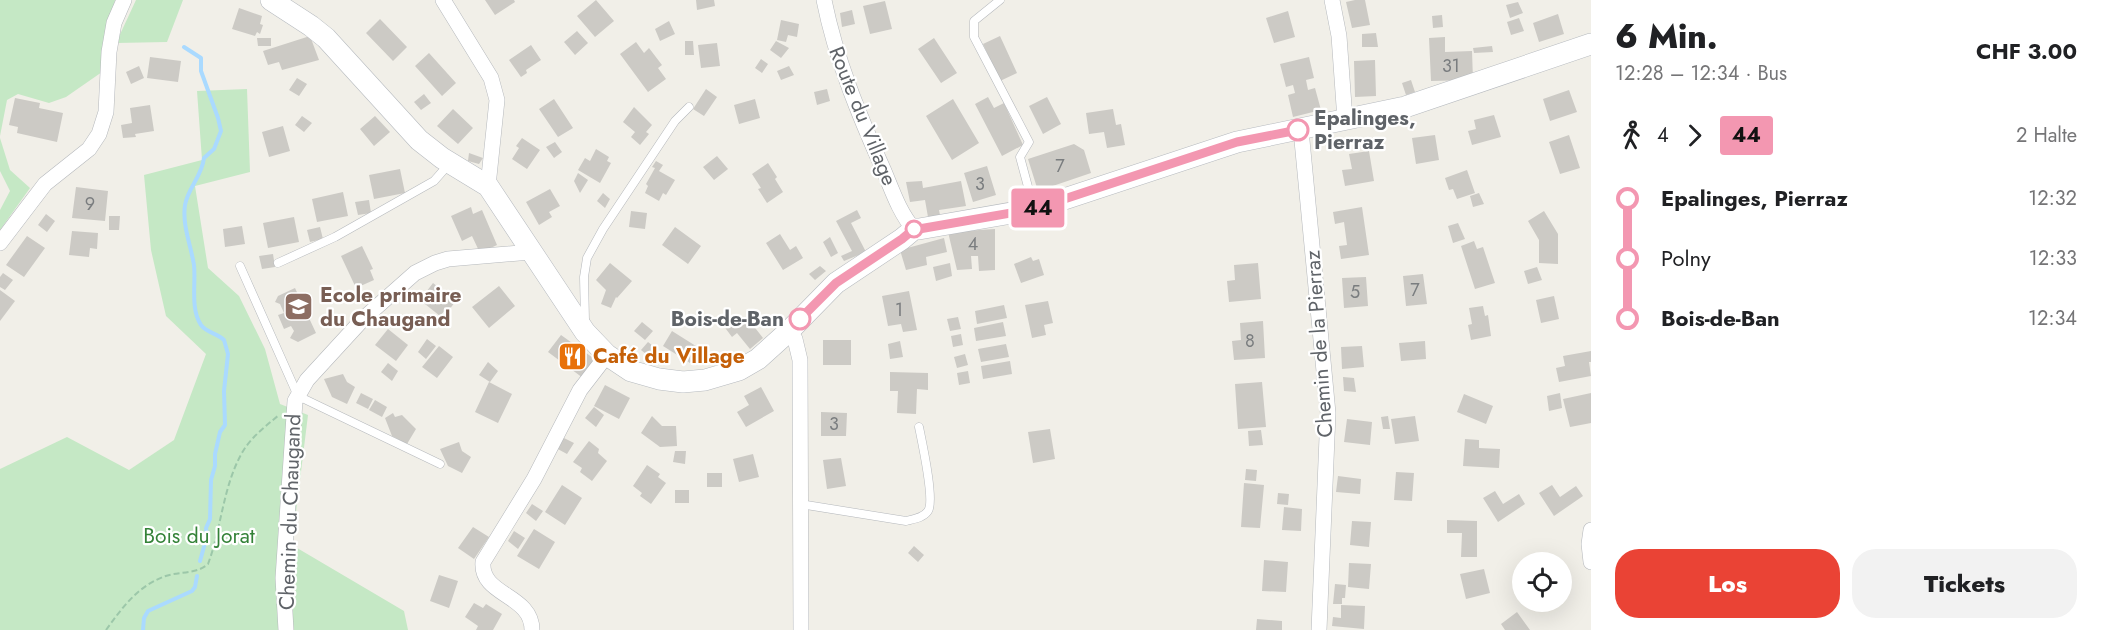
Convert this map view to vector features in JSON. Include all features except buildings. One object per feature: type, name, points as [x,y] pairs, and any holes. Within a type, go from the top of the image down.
[{"type":"street","points":[[0,243],[45,184],[70,166],[88,149],[99,134],[106,112],[114,23],[124,0]]},
{"type":"street","points":[[271,0],[326,38],[419,140],[450,163],[488,186],[585,332],[607,355],[631,371],[659,379],[683,382],[705,380],[739,370],[758,359],[836,283],[914,229],[1034,209],[1237,142],[1405,107],[1591,44]]},
{"type":"street","points":[[443,0],[491,78],[497,100],[488,186]]},
{"type":"street","name":"Route du Village","points":[[824,0],[830,31],[852,98],[898,202],[914,229]]},
{"type":"street","points":[[1332,0],[1339,36],[1345,120]]},
{"type":"street","name":"Chemin de la Pierraz","points":[[1301,130],[1328,413],[1319,630]]},
{"type":"street","name":"Chemin du Chaugand","points":[[286,630],[283,578],[297,399],[307,380],[363,319],[415,273],[448,259],[531,252]]},
{"type":"street","points":[[789,331],[795,339],[800,360],[801,630]]},
{"type":"street","points":[[532,630],[532,619],[525,609],[488,581],[482,572],[483,562],[534,478],[580,390],[607,355]]},
{"type":"street","points":[[1591,530],[1589,544],[1591,562]]},
{"type":"lane","points":[[1000,0],[974,21],[974,37],[1029,142],[1020,157],[1034,209]]},
{"type":"lane","points":[[585,332],[584,277],[587,258],[603,229],[675,121],[689,107]]},
{"type":"lane","points":[[278,263],[335,237],[434,181],[450,163]]},
{"type":"lane","points":[[240,266],[297,399],[441,464]]},
{"type":"lane","points":[[800,504],[906,521],[921,518],[929,510],[931,498],[919,427]]},
{"type":"path","points":[[106,630],[134,594],[146,586],[164,576],[203,569],[208,564],[235,467],[246,447],[260,430],[297,399]]},
{"type":"green space","points":[[0,0],[115,0],[102,72],[66,97],[49,103],[18,94],[7,100],[0,136]]},
{"type":"green space","points":[[136,0],[183,0],[167,42],[116,43]]},
{"type":"green space","name":"Bois du Jorat","points":[[247,89],[250,172],[195,186],[208,268],[239,296],[265,349],[280,404],[308,415],[292,545],[404,611],[408,630],[0,630],[0,469],[67,437],[129,470],[174,440],[206,354],[166,316],[151,250],[144,175],[202,160],[197,91]]},
{"type":"green space","points":[[0,138],[10,170],[30,188],[0,230],[0,210],[10,191],[0,171]]},
{"type":"waterway","points":[[184,47],[201,58],[201,71],[221,131],[214,149],[204,158],[201,171],[185,205],[186,228],[194,265],[196,311],[203,328],[224,340],[228,354],[224,391],[225,425],[220,432],[215,454],[215,466],[211,480],[210,519],[206,528],[207,536],[200,561]]},
{"type":"waterway","points":[[143,630],[144,618],[148,611],[192,591],[197,576]]},
{"type":"bus line","name":"44","points":[[800,319],[836,283],[914,229],[1034,209],[1237,142],[1298,130]]},
{"type":"place","name":"Epalinges, Pierraz","points":[[1298,130]]},
{"type":"place","name":"Ecole primaire du Chaugand","points":[[299,307]]},
{"type":"place","name":"Bois-de-Ban","points":[[800,319]]},
{"type":"place","name":"Café du Village","points":[[572,356]]}]
